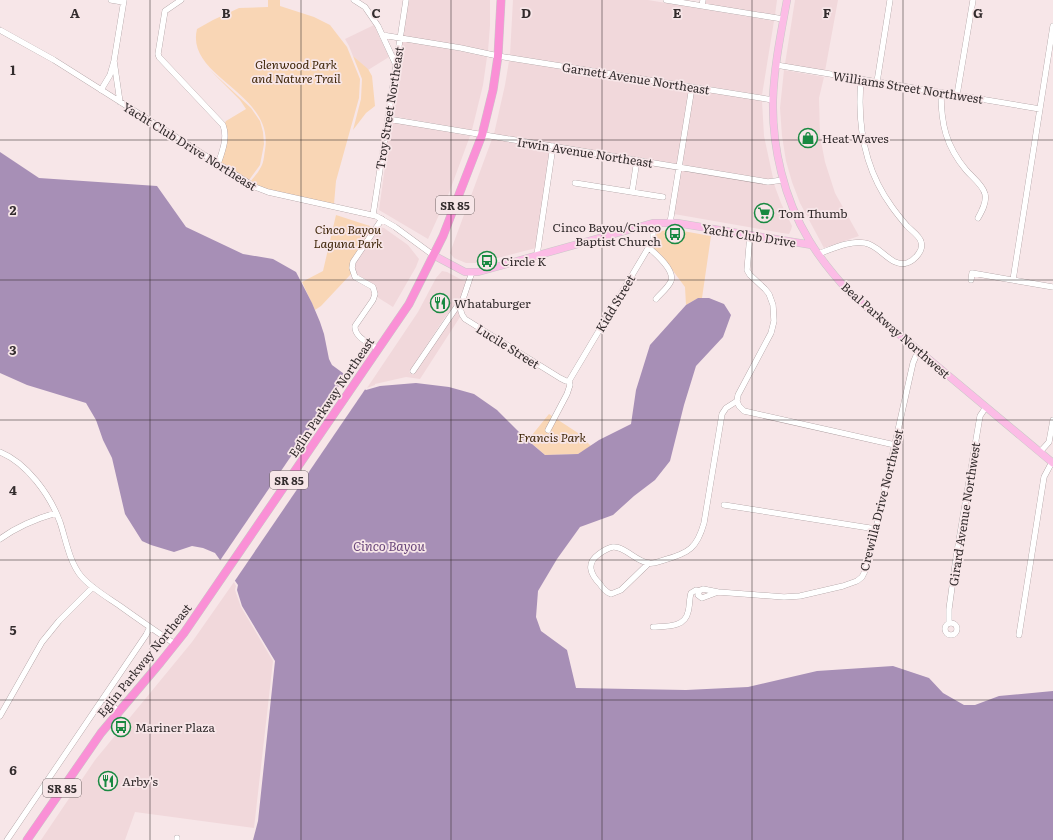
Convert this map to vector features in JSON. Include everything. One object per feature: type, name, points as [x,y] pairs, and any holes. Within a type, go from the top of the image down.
[{"type":"highway","name":"Eglin Parkway Northeast","points":[[27,840],[89,749],[175,644],[220,581],[409,304],[443,236],[482,135],[493,90],[498,56],[501,0]]},
{"type":"main road","name":"Beal Parkway Northwest","points":[[787,0],[776,65],[773,122],[775,141],[783,180],[794,210],[812,245],[838,280],[852,295],[986,408],[1053,462]]},
{"type":"main road","name":"Yacht Club Drive","points":[[433,255],[465,272],[478,272],[653,223],[670,222],[812,245]]},
{"type":"street","points":[[101,90],[110,75],[114,62],[123,1],[111,0]]},
{"type":"street","points":[[181,0],[164,11],[158,54],[159,57],[223,125],[225,130],[225,139],[218,164]]},
{"type":"street","points":[[354,0],[365,8],[378,26],[396,66]]},
{"type":"street","name":"Troy Street Northeast","points":[[373,216],[406,0]]},
{"type":"street","points":[[666,0],[703,3],[783,19]]},
{"type":"street","points":[[877,82],[890,0]]},
{"type":"street","points":[[957,96],[973,0]]},
{"type":"street","points":[[1013,280],[1040,109],[1052,46],[1053,26]]},
{"type":"street","name":"Yacht Club Drive Northeast","points":[[0,30],[41,52],[251,185],[268,192],[382,219],[433,255]]},
{"type":"street","name":"Garnett Avenue Northeast","points":[[382,35],[461,48],[498,56],[773,100]]},
{"type":"street","points":[[114,62],[120,102]]},
{"type":"street","name":"Williams Street Northwest","points":[[776,65],[1040,109]]},
{"type":"street","points":[[818,254],[847,244],[865,242],[872,245],[895,262],[903,264],[913,260],[921,248],[921,241],[919,238],[906,226],[885,196],[876,180],[868,160],[861,123],[861,80]]},
{"type":"street","points":[[670,222],[692,86]]},
{"type":"street","points":[[941,93],[942,118],[949,144],[960,162],[982,188],[985,196],[984,204],[978,218]]},
{"type":"street","name":"Irwin Avenue Northeast","points":[[388,119],[768,182],[783,180]]},
{"type":"street","points":[[537,255],[553,146]]},
{"type":"street","points":[[632,192],[637,160]]},
{"type":"street","points":[[575,183],[663,197]]},
{"type":"street","points":[[378,349],[357,335],[354,330],[355,326],[373,300],[375,294],[373,287],[355,277],[352,268],[353,262],[382,219]]},
{"type":"street","name":"Kidd Street","points":[[548,430],[569,390],[568,381],[651,250],[653,223]]},
{"type":"street","points":[[750,235],[748,270],[750,275],[769,294],[773,305],[774,321],[771,333],[738,395],[737,401],[739,406],[744,411],[895,445]]},
{"type":"street","points":[[651,250],[663,262],[671,275],[668,285],[656,299]]},
{"type":"street","points":[[413,371],[447,318],[460,302],[462,302],[472,272]]},
{"type":"street","points":[[971,280],[972,274],[1053,287]]},
{"type":"street","name":"Lucile Street","points":[[462,302],[461,314],[465,319],[560,378],[568,381]]},
{"type":"street","name":"Crewilla Drive Northwest","points":[[653,627],[670,626],[681,622],[687,617],[691,593],[696,590],[699,591],[703,589],[718,592],[784,597],[800,596],[853,584],[862,577],[866,569],[876,529],[913,363],[918,351]]},
{"type":"street","points":[[649,563],[636,559],[624,550],[614,547],[607,549],[596,556],[591,563],[590,568],[596,581],[611,594],[621,590],[649,563],[674,557],[687,552],[696,545],[700,538],[704,523],[722,414],[726,408],[737,401]]},
{"type":"street","name":"Girard Avenue Northwest","points":[[949,623],[949,609],[955,566],[980,416],[986,408]]},
{"type":"street","points":[[1040,452],[1049,442],[1053,420]]},
{"type":"street","points":[[0,452],[10,457],[25,469],[48,497],[56,513],[76,569],[86,582],[175,644]]},
{"type":"street","points":[[1019,635],[1044,478],[1053,462]]},
{"type":"street","points":[[724,505],[876,529]]},
{"type":"street","points":[[0,539],[27,522],[56,513]]},
{"type":"street","points":[[0,716],[42,642],[93,587]]},
{"type":"street","points":[[7,840],[104,698],[150,627]]},
{"type":"street","points":[[104,698],[118,712]]},
{"type":"shaded area","points":[[409,0],[490,0],[488,51],[461,45],[403,36]]},
{"type":"shaded area","points":[[513,0],[648,0],[774,21],[762,95],[510,55]]},
{"type":"shaded area","points":[[706,0],[777,0],[775,15],[705,4]]},
{"type":"shaded area","points":[[795,0],[838,0],[825,71],[785,64]]},
{"type":"shaded area","points":[[374,25],[389,57],[368,70],[353,56],[345,39]]},
{"type":"shaded area","points":[[402,41],[487,57],[483,85],[472,130],[391,116]]},
{"type":"shaded area","points":[[509,61],[689,89],[677,164],[494,134]]},
{"type":"shaded area","points":[[784,70],[824,77],[819,98],[820,136],[825,162],[835,193],[859,236],[824,248],[800,203],[786,161],[780,108]]},
{"type":"shaded area","points":[[694,90],[762,101],[764,136],[773,178],[768,179],[682,165]]},
{"type":"shaded area","points":[[391,122],[470,136],[449,193],[428,239],[379,210]]},
{"type":"shaded area","points":[[492,139],[550,149],[536,248],[476,263],[466,263],[454,258],[450,253]]},
{"type":"shaded area","points":[[681,171],[774,184],[792,226],[789,234],[674,214]]},
{"type":"shaded area","points":[[380,227],[384,228],[408,245],[419,259],[393,307],[377,297],[375,285],[357,275],[354,268],[355,263]]},
{"type":"shaded area","points":[[442,271],[466,281],[464,288],[460,299],[445,317],[409,372],[413,375],[458,309],[460,317],[420,379],[406,377],[375,384],[367,388],[418,312],[436,278]]},
{"type":"shaded area","points":[[234,582],[241,607],[273,661],[254,828],[135,812],[125,840],[41,840],[95,760],[192,642]]},
{"type":"green space","name":"Glenwood Park and Nature Trail","points":[[268,0],[280,0],[280,6],[314,17],[330,25],[347,47],[360,79],[359,98],[336,181],[334,204],[263,188],[250,182],[259,171],[263,163],[265,150],[264,130],[257,114],[245,99],[216,74],[204,60],[197,46],[197,29],[239,8],[268,7]]},
{"type":"green space","points":[[353,56],[368,69],[372,76],[375,106],[366,113],[353,130],[361,99],[362,79]]},
{"type":"green space","points":[[210,70],[251,108],[260,121],[264,144],[260,165],[249,180],[221,163],[228,135],[225,123],[246,109],[240,100]]},
{"type":"green space","name":"Cinco Bayou Laguna Park","points":[[336,215],[373,227],[352,263],[351,274],[321,306],[315,310],[302,282],[323,271]]},
{"type":"green space","points":[[677,230],[711,236],[702,298],[698,298],[686,305],[685,287],[662,256],[651,246],[658,231]]},
{"type":"green space","name":"Francis Park","points":[[549,414],[578,433],[591,446],[578,454],[545,455],[528,440]]},
{"type":"water","name":"Cinco Bayou","points":[[0,152],[39,178],[157,186],[186,227],[243,254],[273,259],[296,272],[320,322],[329,359],[332,365],[366,390],[380,386],[416,383],[449,387],[474,394],[497,410],[525,438],[545,455],[578,454],[599,440],[631,424],[636,390],[650,345],[686,305],[698,298],[709,298],[724,304],[731,315],[723,337],[696,366],[684,405],[670,461],[655,480],[613,515],[580,527],[557,559],[538,591],[536,617],[541,631],[567,650],[576,688],[686,690],[748,687],[817,671],[893,666],[929,678],[943,693],[964,705],[975,705],[999,696],[1053,691],[1053,840],[253,840],[258,821],[275,661],[242,606],[237,590],[238,585],[215,553],[203,548],[192,546],[174,552],[142,541],[125,514],[112,458],[103,440],[96,420],[86,403],[27,385],[0,373]]},
{"type":"pier","points":[[347,374],[366,388],[234,582],[219,562]]},
{"type":"place","name":"Heat Waves","points":[[808,138]]},
{"type":"place","name":"Tom Thumb","points":[[764,213]]},
{"type":"place","name":"Cinco Bayou/Cinco Baptist Church","points":[[675,234]]},
{"type":"place","name":"Circle K","points":[[487,261]]},
{"type":"place","name":"Whataburger","points":[[440,303]]},
{"type":"place","name":"Mariner Plaza","points":[[121,727]]},
{"type":"place","name":"Arby's","points":[[108,781]]}]
